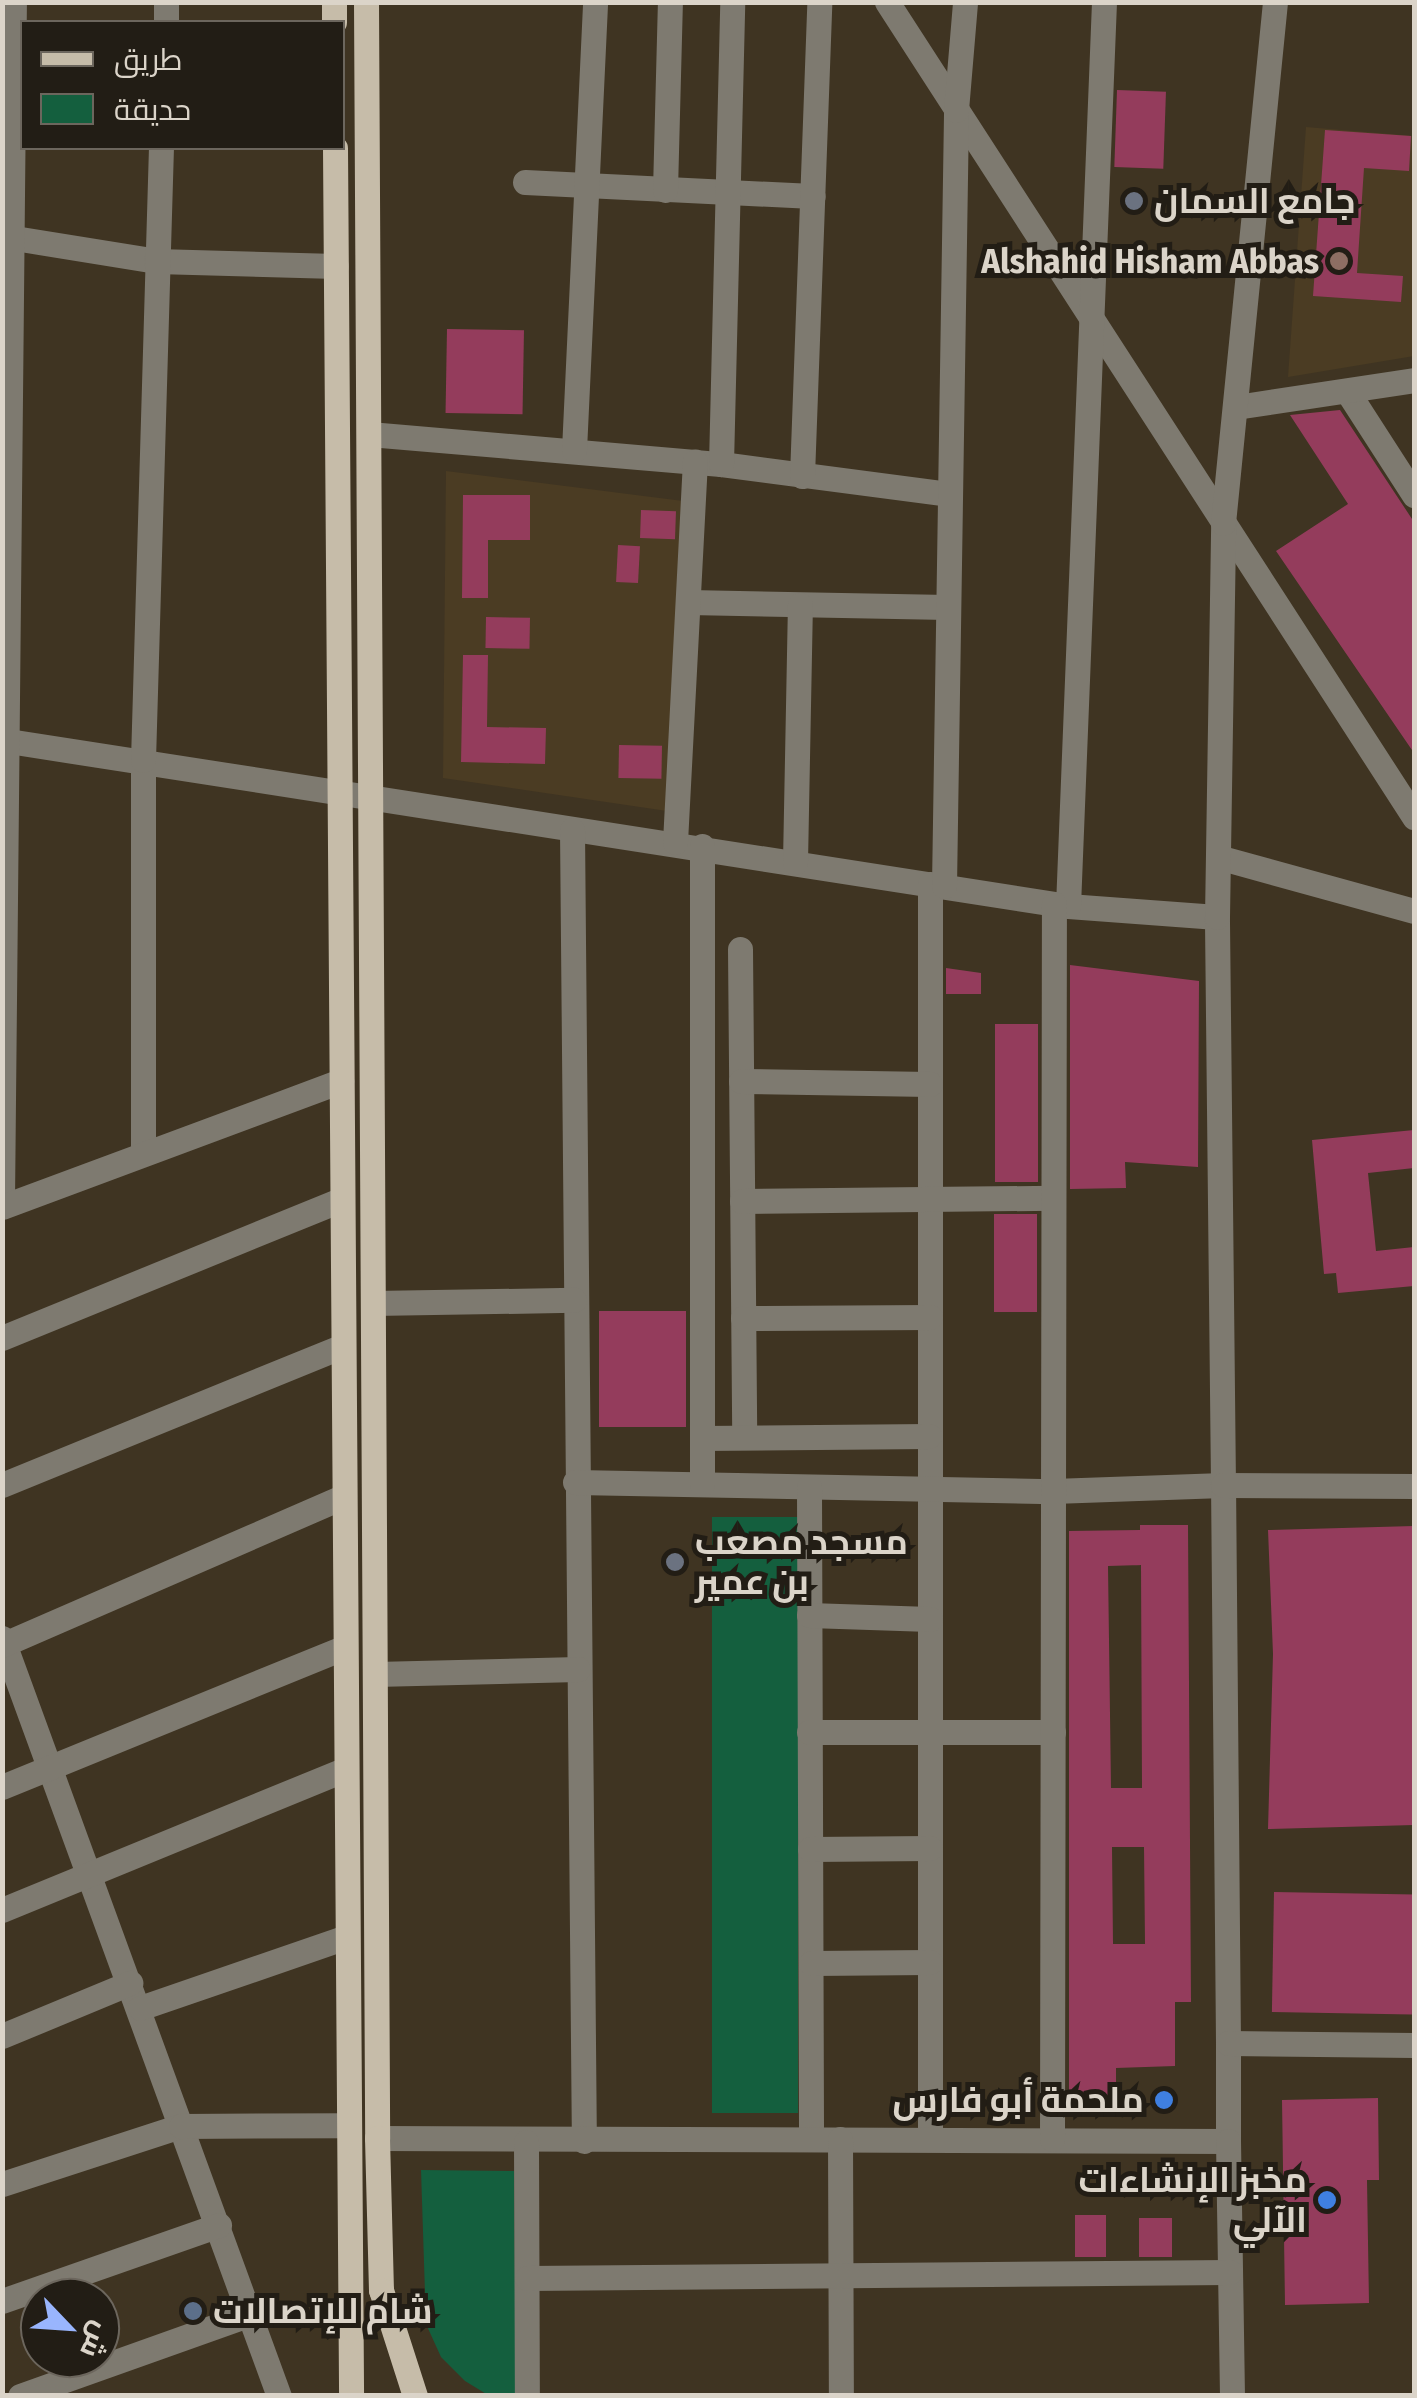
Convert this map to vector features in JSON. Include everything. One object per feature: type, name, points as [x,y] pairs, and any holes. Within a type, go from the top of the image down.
[{"type":"main road","points":[[366,2],[381,2290],[415,2396]]},
{"type":"main road","points":[[335,150],[351,2396]]},
{"type":"street","points":[[14,2],[8,236],[2,1204],[341,1081]]},
{"type":"street","points":[[574,450],[595,2]]},
{"type":"street","points":[[664,190],[670,2]]},
{"type":"street","points":[[675,842],[688,602],[708,463],[727,193],[732,2]]},
{"type":"street","points":[[802,476],[819,2]]},
{"type":"street","points":[[887,2],[1414,816]]},
{"type":"street","points":[[930,2137],[930,1084],[948,607],[956,110],[964,2]]},
{"type":"street","points":[[1052,2138],[1054,1198],[1061,905],[1104,2]]},
{"type":"street","points":[[1232,2396],[1217,918],[1223,523],[1275,2]]},
{"type":"street","points":[[143,1151],[143,760],[161,150]]},
{"type":"street","points":[[525,182],[813,196]]},
{"type":"street","points":[[8,236],[156,261],[336,266]]},
{"type":"street","points":[[1236,407],[1414,380]]},
{"type":"street","points":[[1347,391],[1414,495]]},
{"type":"street","points":[[368,434],[708,463],[950,494]]},
{"type":"street","points":[[688,602],[948,607]]},
{"type":"street","points":[[794,862],[800,606]]},
{"type":"street","points":[[5,740],[339,790],[371,802],[702,846],[1061,905],[1217,918]]},
{"type":"street","points":[[572,830],[584,2141]]},
{"type":"street","points":[[702,846],[702,1484]]},
{"type":"street","points":[[1218,856],[1414,911]]},
{"type":"street","points":[[740,949],[744,1438]]},
{"type":"street","points":[[742,1080],[930,1084]]},
{"type":"street","points":[[742,1202],[1054,1198]]},
{"type":"street","points":[[2,1338],[342,1200]]},
{"type":"street","points":[[373,1302],[574,1300]]},
{"type":"street","points":[[744,1318],[930,1317]]},
{"type":"street","points":[[2,1486],[343,1346]]},
{"type":"street","points":[[702,1438],[930,1436]]},
{"type":"street","points":[[575,1482],[1052,1491],[1223,1485],[1414,1486]]},
{"type":"street","points":[[809,1486],[812,2139]]},
{"type":"street","points":[[280,2396],[89,1874],[54,1766],[4,1642],[344,1496]]},
{"type":"street","points":[[809,1616],[930,1619]]},
{"type":"street","points":[[2,1787],[345,1647]]},
{"type":"street","points":[[375,1674],[578,1670]]},
{"type":"street","points":[[810,1732],[1052,1732]]},
{"type":"street","points":[[2,1910],[345,1769]]},
{"type":"street","points":[[810,1849],[930,1848]]},
{"type":"street","points":[[140,2008],[346,1937]]},
{"type":"street","points":[[811,1964],[930,1962]]},
{"type":"street","points":[[2,2036],[130,1984]]},
{"type":"street","points":[[1228,2043],[1414,2045]]},
{"type":"street","points":[[2,2184],[181,2126],[348,2125]]},
{"type":"street","points":[[378,2138],[526,2142],[930,2137],[1228,2140]]},
{"type":"street","points":[[840,2139],[841,2396]]},
{"type":"street","points":[[526,2142],[527,2396]]},
{"type":"street","points":[[2,2301],[219,2225]]},
{"type":"street","points":[[526,2278],[1230,2272]]},
{"type":"street","points":[[20,2396],[250,2314]]},
{"type":"shaded area","points":[[1306,127],[1414,136],[1414,356],[1288,377]]},
{"type":"shaded area","points":[[446,471],[683,501],[667,811],[443,778]]},
{"type":"green space","points":[[712,1517],[798,1517],[798,2113],[712,2113]]},
{"type":"green space","points":[[421,2170],[514,2171],[516,2395],[488,2395],[465,2381],[441,2357],[426,2324]]},
{"type":"building","points":[[1117,90],[1166,92],[1163,169],[1114,167]]},
{"type":"building","points":[[1325,130],[1411,136],[1409,171],[1364,168],[1357,273],[1403,276],[1401,302],[1313,296]]},
{"type":"building","points":[[447,329],[524,330],[523,414],[446,413]]},
{"type":"building","points":[[1340,410],[1414,522],[1414,753],[1276,551],[1348,504],[1290,415]]},
{"type":"building","points":[[463,495],[530,495],[530,540],[488,540],[488,598],[462,598]]},
{"type":"building","points":[[641,510],[676,511],[675,539],[640,538]]},
{"type":"building","points":[[618,545],[640,546],[638,583],[616,582]]},
{"type":"building","points":[[486,617],[530,618],[529,649],[485,648]]},
{"type":"building","points":[[463,655],[488,655],[487,727],[546,728],[545,764],[461,762]]},
{"type":"building","points":[[619,745],[662,746],[661,779],[618,778]]},
{"type":"building","points":[[1070,965],[1199,981],[1198,1167],[1125,1162],[1126,1188],[1070,1189]]},
{"type":"building","points":[[946,968],[981,973],[981,994],[946,994]]},
{"type":"building","points":[[995,1024],[1038,1024],[1038,1182],[995,1182]]},
{"type":"building","points":[[1414,1130],[1414,1168],[1368,1173],[1376,1251],[1414,1247],[1414,1286],[1338,1293],[1336,1273],[1324,1274],[1312,1140]]},
{"type":"building","points":[[994,1214],[1037,1214],[1037,1312],[994,1312]]},
{"type":"building","points":[[599,1311],[686,1311],[686,1427],[599,1427]]},
{"type":"building","points":[[1140,1525],[1188,1525],[1191,2002],[1175,2002],[1175,2066],[1116,2068],[1116,2105],[1069,2105],[1069,1531],[1140,1530]],"holes":[[[1141,1565],[1142,1788],[1111,1788],[1108,1566]],[[1112,1847],[1144,1847],[1145,1944],[1113,1944]]]},
{"type":"building","points":[[1414,1526],[1414,1825],[1268,1829],[1273,1654],[1268,1530]]},
{"type":"building","points":[[1274,1892],[1414,1894],[1412,2014],[1272,2012]]},
{"type":"building","points":[[1378,2098],[1379,2180],[1367,2180],[1369,2303],[1285,2305],[1282,2100]]},
{"type":"building","points":[[1075,2215],[1106,2215],[1106,2257],[1075,2257]]},
{"type":"building","points":[[1139,2218],[1172,2218],[1172,2257],[1139,2257]]},
{"type":"place","name":"جامع السمان","points":[[1134,201]]},
{"type":"place","name":"Alshahid Hisham Abbas","points":[[1339,261]]},
{"type":"place","name":"مسجد مصعب بن عمير","points":[[675,1562]]},
{"type":"place","name":"ملحمة أبو فارس","points":[[1164,2100]]},
{"type":"place","name":"مخبز الإنشاءات الآلي","points":[[1327,2200]]},
{"type":"place","name":"شام للإتصالات","points":[[193,2311]]}]
